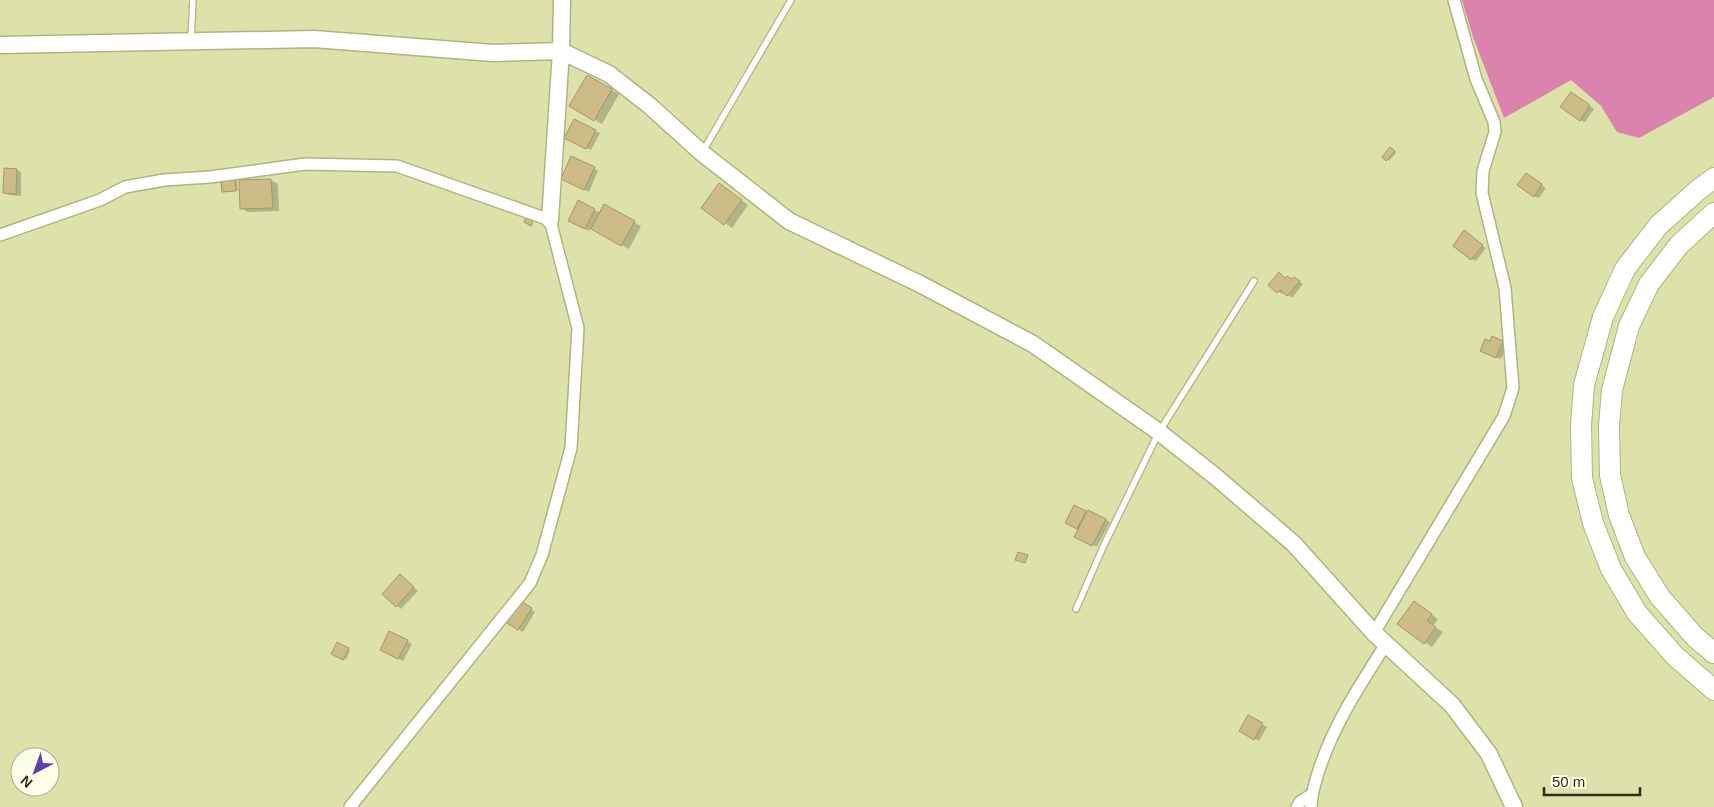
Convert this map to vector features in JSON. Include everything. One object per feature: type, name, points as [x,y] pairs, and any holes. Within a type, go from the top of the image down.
[{"type":"highway","points":[[1714,178],[1658,226],[1625,269],[1603,317],[1584,385],[1581,426],[1582,478],[1593,523],[1610,570],[1638,613],[1675,656],[1714,690]]},
{"type":"highway","points":[[1714,213],[1679,245],[1649,284],[1629,326],[1612,390],[1609,426],[1610,475],[1619,515],[1636,557],[1660,597],[1694,637],[1714,653]]},
{"type":"street","points":[[350,807],[530,583],[542,555],[571,448],[578,328],[550,220],[561,51],[562,0]]},
{"type":"street","points":[[1374,633],[1504,416],[1513,388],[1505,288],[1482,193],[1483,171],[1495,132],[1494,122],[1476,79],[1454,0]]},
{"type":"street","points":[[0,45],[314,39],[493,52],[561,51],[609,74],[650,106],[702,153],[789,221],[920,284],[1033,344],[1159,432],[1216,477],[1294,544],[1374,633],[1452,705],[1489,754],[1514,807]]},
{"type":"street","points":[[0,235],[100,200],[125,187],[164,180],[210,177],[305,164],[397,166],[550,220]]},
{"type":"street","points":[[1297,807],[1300,802],[1311,801],[1325,752],[1342,713],[1386,644]]},
{"type":"lane","points":[[191,41],[194,0]]},
{"type":"lane","points":[[702,153],[791,0]]},
{"type":"lane","points":[[1076,608],[1104,545],[1159,432],[1254,281]]},
{"type":"shaded area","points":[[1462,0],[1714,0],[1714,97],[1639,138],[1617,132],[1601,106],[1571,80],[1504,118],[1473,37]]},
{"type":"building","points":[[587,75],[612,89],[594,121],[569,106]]},
{"type":"building","points":[[1571,92],[1590,105],[1580,121],[1560,107]]},
{"type":"building","points":[[574,119],[596,130],[586,149],[564,138]]},
{"type":"building","points":[[1390,147],[1395,151],[1386,161],[1382,157]]},
{"type":"building","points":[[571,156],[595,167],[584,190],[561,179]]},
{"type":"building","points":[[4,168],[17,169],[16,194],[3,193]]},
{"type":"building","points":[[1526,173],[1542,184],[1534,197],[1517,185]]},
{"type":"building","points":[[235,179],[236,191],[222,192],[221,180]]},
{"type":"building","points":[[271,179],[273,208],[240,209],[239,180]]},
{"type":"building","points":[[719,183],[742,200],[724,225],[701,208]]},
{"type":"building","points":[[578,200],[595,209],[585,229],[568,221]]},
{"type":"building","points":[[604,204],[635,221],[621,246],[591,229]]},
{"type":"building","points":[[528,213],[535,216],[531,226],[524,222]]},
{"type":"building","points":[[1464,230],[1483,245],[1471,260],[1453,246]]},
{"type":"building","points":[[1279,272],[1285,278],[1287,276],[1292,279],[1294,277],[1300,281],[1287,296],[1280,290],[1277,293],[1268,285]]},
{"type":"building","points":[[1492,336],[1503,341],[1496,358],[1480,351],[1485,339],[1490,341]]},
{"type":"building","points":[[1074,505],[1086,511],[1077,529],[1065,523]]},
{"type":"building","points":[[1088,510],[1106,519],[1092,546],[1074,537]]},
{"type":"building","points":[[1018,552],[1028,555],[1025,563],[1015,560]]},
{"type":"building","points":[[400,574],[414,587],[396,607],[382,594]]},
{"type":"building","points":[[521,601],[532,608],[518,630],[507,623]]},
{"type":"building","points":[[1414,601],[1432,614],[1427,621],[1436,627],[1424,644],[1397,624]]},
{"type":"building","points":[[389,631],[408,640],[398,659],[380,650]]},
{"type":"building","points":[[337,642],[349,648],[343,660],[331,654]]},
{"type":"building","points":[[1248,715],[1263,723],[1254,740],[1239,731]]}]
